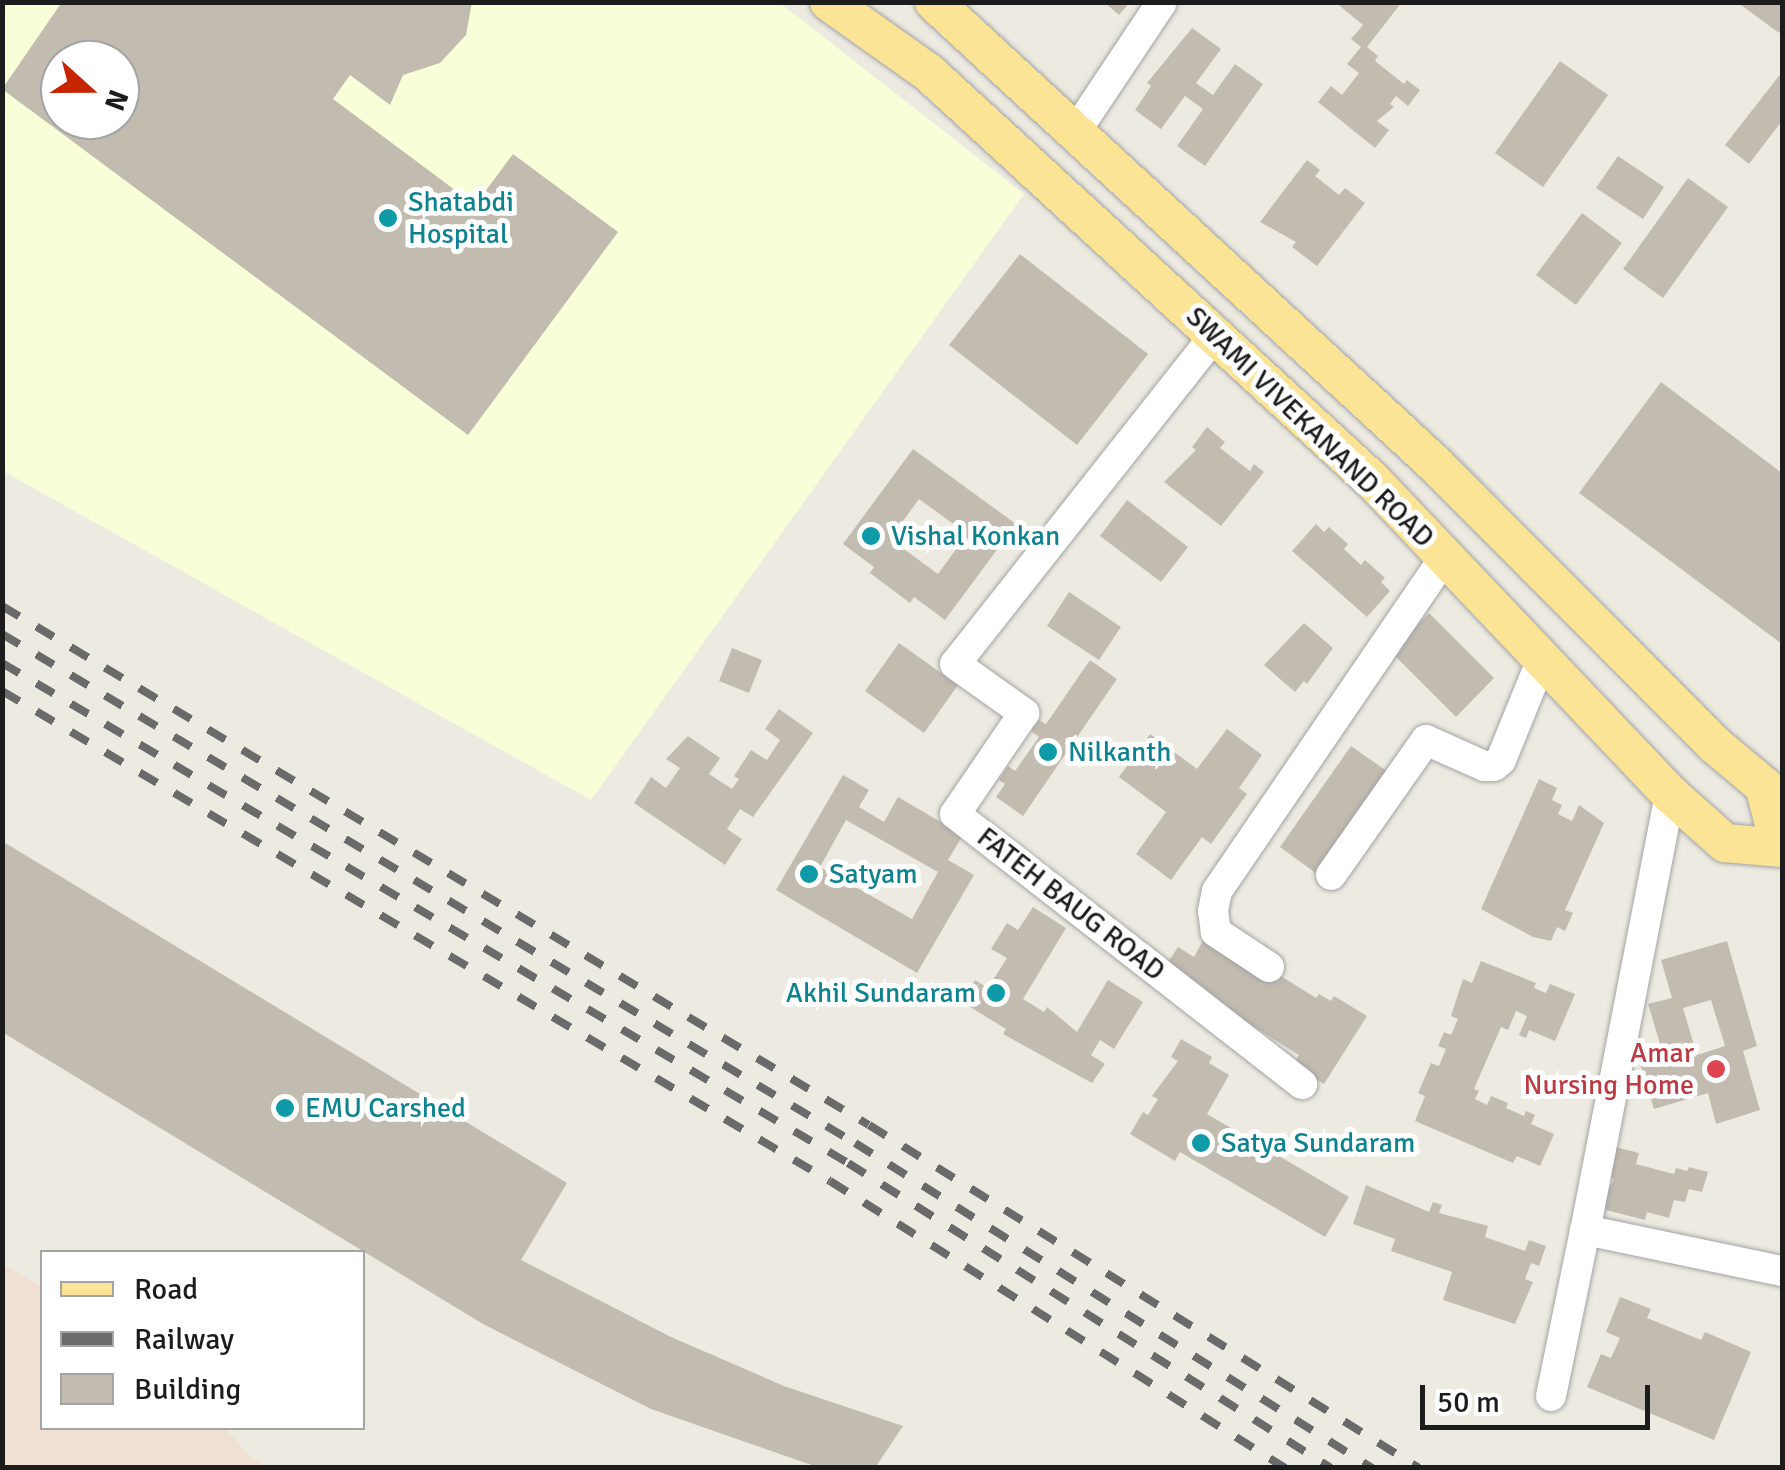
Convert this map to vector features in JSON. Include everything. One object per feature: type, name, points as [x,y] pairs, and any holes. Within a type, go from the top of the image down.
[{"type":"main road","name":"SWAMI VIVEKANAND ROAD","points":[[828,2],[928,72],[1374,481],[1670,794],[1725,843],[1781,848],[1764,786],[1715,745],[1435,464],[934,2]]},
{"type":"street","points":[[1076,131],[1162,2]]},
{"type":"street","name":"FATEH BAUG ROAD","points":[[1215,335],[956,664],[1024,713],[955,814],[1302,1084]]},
{"type":"street","points":[[1269,967],[1216,932],[1212,911],[1218,891],[1445,557]]},
{"type":"street","points":[[1331,875],[1426,740],[1436,741],[1484,766],[1494,766],[1501,760],[1542,659]]},
{"type":"street","points":[[1550,1396],[1670,794]]},
{"type":"street","points":[[1585,1230],[1782,1271]]},
{"type":"shaded area","points":[[3,3],[780,3],[1024,194],[591,800],[3,471]]},
{"type":"shaded area","points":[[3,1264],[40,1286],[40,1430],[227,1430],[251,1458],[268,1467],[3,1467]]},
{"type":"building","name":"Shatabdi Hospital","points":[[62,2],[472,2],[466,35],[440,63],[403,75],[390,105],[350,75],[333,99],[475,205],[513,154],[618,232],[468,435],[71,140],[140,140],[140,40],[40,40],[40,117],[2,89]]},
{"type":"building","points":[[1104,2],[1130,2],[1119,15]]},
{"type":"building","points":[[1335,2],[1402,2],[1367,47],[1378,56],[1375,61],[1404,84],[1407,80],[1420,90],[1408,106],[1396,96],[1390,104],[1394,107],[1377,121],[1389,130],[1375,148],[1318,102],[1331,86],[1342,95],[1359,73],[1347,64],[1361,47],[1351,39],[1363,25]]},
{"type":"building","points":[[1737,2],[1782,2],[1779,33]]},
{"type":"building","points":[[1192,28],[1221,49],[1196,83],[1213,95],[1235,64],[1263,84],[1205,166],[1177,146],[1203,109],[1185,96],[1161,129],[1135,110],[1151,86],[1147,83]]},
{"type":"building","points":[[1560,61],[1608,95],[1543,187],[1495,153]]},
{"type":"building","points":[[1782,72],[1782,121],[1749,164],[1725,145]]},
{"type":"building","points":[[1618,156],[1664,187],[1643,219],[1596,188]]},
{"type":"building","points":[[1307,160],[1320,170],[1315,176],[1339,195],[1345,188],[1365,203],[1317,266],[1292,247],[1296,242],[1260,222]]},
{"type":"building","points":[[1688,178],[1728,207],[1663,298],[1623,269]]},
{"type":"building","points":[[1582,213],[1622,243],[1576,305],[1536,275]]},
{"type":"building","points":[[1020,254],[1148,354],[1077,445],[949,345]]},
{"type":"building","points":[[1661,382],[1782,473],[1782,644],[1579,493]]},
{"type":"building","points":[[1207,427],[1225,442],[1220,448],[1250,471],[1254,464],[1264,472],[1221,526],[1164,482],[1196,450],[1192,447]]},
{"type":"building","name":"Vishal Konkan","points":[[913,449],[1016,524],[945,620],[914,597],[910,603],[870,573],[874,567],[843,544]],"holes":[[[919,499],[967,534],[938,574],[890,539]]]},
{"type":"building","points":[[1127,500],[1188,547],[1161,582],[1100,536]]},
{"type":"building","points":[[1316,524],[1324,532],[1329,527],[1348,544],[1344,549],[1361,565],[1365,560],[1385,578],[1381,582],[1390,591],[1367,617],[1292,551]]},
{"type":"building","points":[[1069,592],[1121,627],[1099,660],[1047,626]]},
{"type":"building","points":[[1429,613],[1494,678],[1456,717],[1391,652]]},
{"type":"building","points":[[1304,623],[1333,648],[1307,684],[1304,681],[1295,692],[1264,665]]},
{"type":"building","points":[[899,643],[958,685],[924,733],[865,691]]},
{"type":"building","points":[[732,648],[762,660],[749,693],[719,681]]},
{"type":"building","name":"Nilkanth","points":[[1090,660],[1117,679],[1023,816],[996,797],[1005,784],[999,780],[1008,766],[1015,771],[1039,737],[1031,731],[1039,720],[1046,724]]},
{"type":"building","points":[[779,709],[813,733],[753,817],[740,809],[727,829],[742,839],[725,865],[634,803],[651,777],[666,788],[680,768],[666,759],[688,736],[720,758],[709,774],[732,789],[739,779],[734,776],[751,750],[767,760],[780,740],[765,729]]},
{"type":"building","points":[[1227,729],[1262,755],[1239,788],[1247,794],[1211,844],[1202,837],[1171,880],[1136,854],[1166,812],[1119,777],[1150,734],[1197,769]]},
{"type":"building","points":[[1351,746],[1388,772],[1317,874],[1280,847]]},
{"type":"building","name":"Satyam","points":[[843,775],[869,790],[859,807],[884,822],[898,797],[963,835],[948,860],[974,875],[917,973],[776,890]],"holes":[[[846,820],[938,872],[912,919],[820,867]]]},
{"type":"building","points":[[1539,779],[1557,788],[1552,800],[1562,805],[1558,814],[1572,821],[1579,805],[1604,823],[1565,910],[1573,913],[1565,931],[1557,927],[1551,941],[1533,937],[1481,909]]},
{"type":"building","name":"EMU Carshed","points":[[2,841],[567,1183],[521,1260],[671,1337],[784,1386],[903,1426],[875,1468],[820,1468],[651,1409],[483,1324],[2,1032]]},
{"type":"building","name":"Akhil Sundaram","points":[[1033,907],[1066,928],[1023,999],[1044,1012],[1047,1007],[1077,1032],[1108,980],[1143,1002],[1114,1049],[1100,1040],[1091,1055],[1105,1064],[1092,1083],[1003,1034],[1006,1029],[962,1002],[975,980],[988,988],[1007,958],[991,949],[1007,923],[1018,930]]},
{"type":"building","points":[[1204,939],[1222,939],[1316,998],[1319,994],[1331,1001],[1334,996],[1367,1016],[1324,1084],[1293,1065],[1299,1055],[1163,970],[1178,947],[1194,957]]},
{"type":"building","points":[[1727,941],[1757,1046],[1743,1051],[1760,1110],[1716,1124],[1708,1093],[1654,1109],[1640,1064],[1664,1057],[1648,1004],[1672,998],[1661,960]],"holes":[[[1711,1000],[1725,1046],[1697,1055],[1683,1008]]]},
{"type":"building","points":[[1481,961],[1536,983],[1534,988],[1546,993],[1550,984],[1575,994],[1555,1041],[1529,1030],[1526,1038],[1519,1035],[1527,1016],[1516,1011],[1508,1030],[1501,1027],[1474,1089],[1479,1091],[1475,1099],[1487,1105],[1491,1096],[1508,1103],[1506,1108],[1524,1116],[1526,1111],[1535,1115],[1531,1124],[1554,1134],[1540,1166],[1517,1156],[1513,1163],[1415,1121],[1425,1096],[1418,1093],[1431,1063],[1439,1066],[1446,1049],[1438,1046],[1444,1032],[1451,1035],[1458,1019],[1451,1016],[1463,979],[1472,983]]},
{"type":"building","name":"Satya Sundaram","points":[[1181,1039],[1212,1057],[1209,1063],[1229,1075],[1207,1114],[1349,1197],[1325,1237],[1180,1152],[1175,1161],[1130,1134],[1143,1112],[1148,1115],[1158,1099],[1152,1096],[1178,1061],[1171,1057]]},
{"type":"building","points":[[1615,1147],[1639,1153],[1636,1164],[1674,1174],[1676,1168],[1687,1171],[1689,1167],[1708,1172],[1702,1192],[1689,1189],[1685,1202],[1674,1200],[1669,1218],[1647,1212],[1645,1220],[1598,1208],[1614,1179],[1607,1177]]},
{"type":"building","points":[[1366,1185],[1429,1212],[1433,1202],[1442,1205],[1439,1213],[1488,1226],[1485,1237],[1525,1251],[1529,1240],[1546,1246],[1539,1266],[1531,1263],[1525,1279],[1533,1282],[1515,1324],[1443,1300],[1452,1272],[1391,1251],[1395,1239],[1353,1224]]},
{"type":"building","points":[[1620,1297],[1651,1309],[1647,1318],[1701,1340],[1705,1332],[1751,1352],[1714,1440],[1587,1387],[1601,1354],[1611,1358],[1620,1338],[1606,1332]]},
{"type":"railway","points":[[2,606],[869,1125],[1419,1468]]},
{"type":"railway","points":[[2,634],[855,1143],[1372,1468]]},
{"type":"railway","points":[[2,663],[848,1163],[1331,1468]]},
{"type":"railway","points":[[2,691],[830,1181],[1285,1468]]},
{"type":"place","name":"Shatabdi Hospital","points":[[388,218]]},
{"type":"place","name":"Vishal Konkan","points":[[871,536]]},
{"type":"place","name":"Nilkanth","points":[[1048,752]]},
{"type":"place","name":"Satyam","points":[[809,874]]},
{"type":"place","name":"Akhil Sundaram","points":[[996,993]]},
{"type":"place","name":"Amar Nursing Home","points":[[1716,1069]]},
{"type":"place","name":"EMU Carshed","points":[[285,1108]]},
{"type":"place","name":"Satya Sundaram","points":[[1201,1143]]}]
